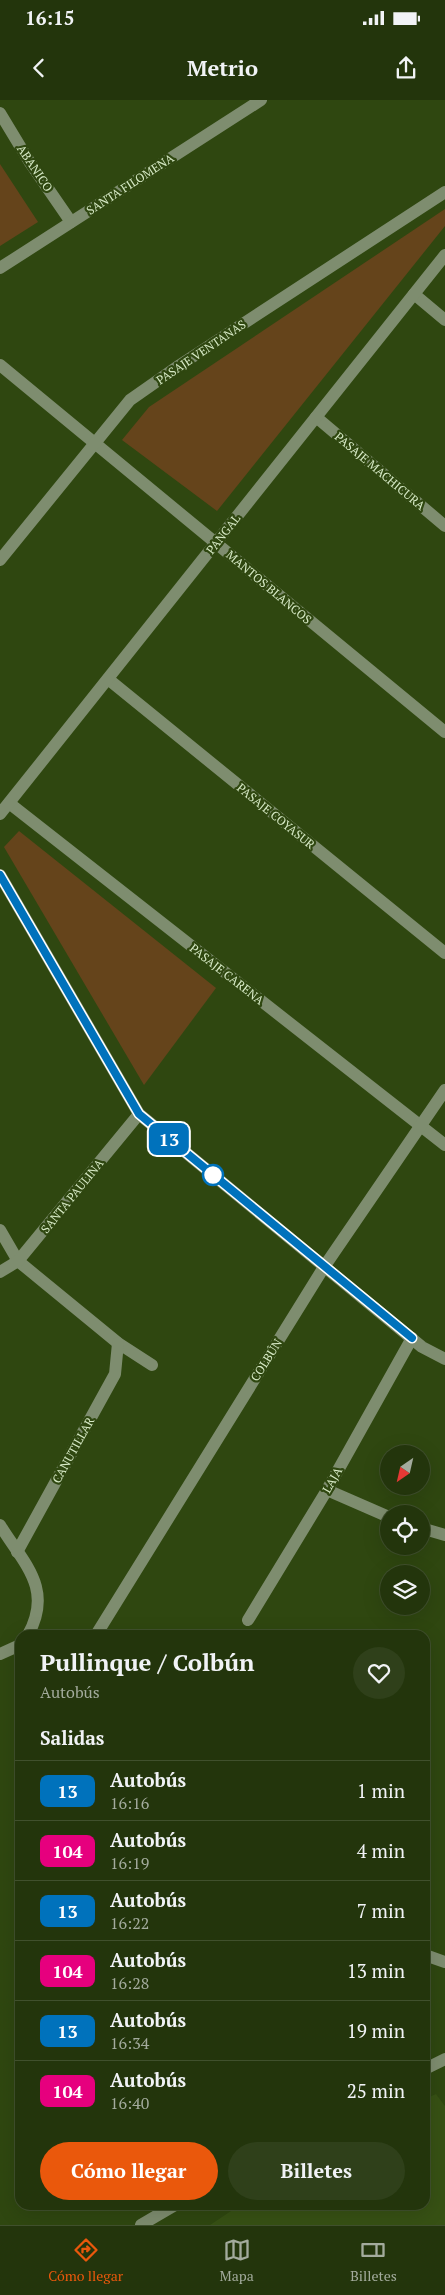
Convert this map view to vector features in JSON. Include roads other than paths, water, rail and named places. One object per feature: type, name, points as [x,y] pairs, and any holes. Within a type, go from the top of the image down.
[{"type":"street","name":"SANTA FILOMENA","points":[[0,268],[261,100]]},
{"type":"street","name":"ABANICO","points":[[0,113],[29,161],[71,222]]},
{"type":"street","name":"PASAJE VENTANAS","points":[[0,560],[130,400],[180,365],[445,192]]},
{"type":"street","name":"PANGAL","points":[[0,814],[445,255]]},
{"type":"street","points":[[414,294],[445,320]]},
{"type":"street","name":"MANTOS BLANCOS","points":[[0,365],[445,732]]},
{"type":"street","name":"PASAJE MACHICURA","points":[[316,417],[445,526]]},
{"type":"street","name":"PASAJE COYASUR","points":[[108,679],[445,953]]},
{"type":"street","name":"PASAJE CARENA","points":[[9,803],[445,1145]]},
{"type":"street","points":[[0,875],[139,1114],[412,1338],[427,1350],[445,1359]]},
{"type":"street","name":"COLBÚN","points":[[99,1630],[324,1267],[445,1090]]},
{"type":"street","name":"SANTA PAULINA","points":[[0,1272],[18,1261],[139,1114]]},
{"type":"street","points":[[0,1230],[18,1261],[118,1343],[152,1366]]},
{"type":"street","name":"LAJA","points":[[248,1620],[327,1490],[412,1338]]},
{"type":"street","name":"CANUTILLAR","points":[[17,1552],[115,1374],[118,1343]]},
{"type":"street","points":[[327,1490],[380,1513]]},
{"type":"street","points":[[0,1525],[17,1552],[26,1562],[37,1586],[37,1612],[30,1630]]},
{"type":"street","points":[[430,1531],[445,1535]]},
{"type":"street","points":[[0,1654],[15,1648]]},
{"type":"street","points":[[430,1957],[445,1962]]},
{"type":"street","points":[[430,2066],[445,2059]]},
{"type":"street","points":[[141,2225],[166,2210]]}]
